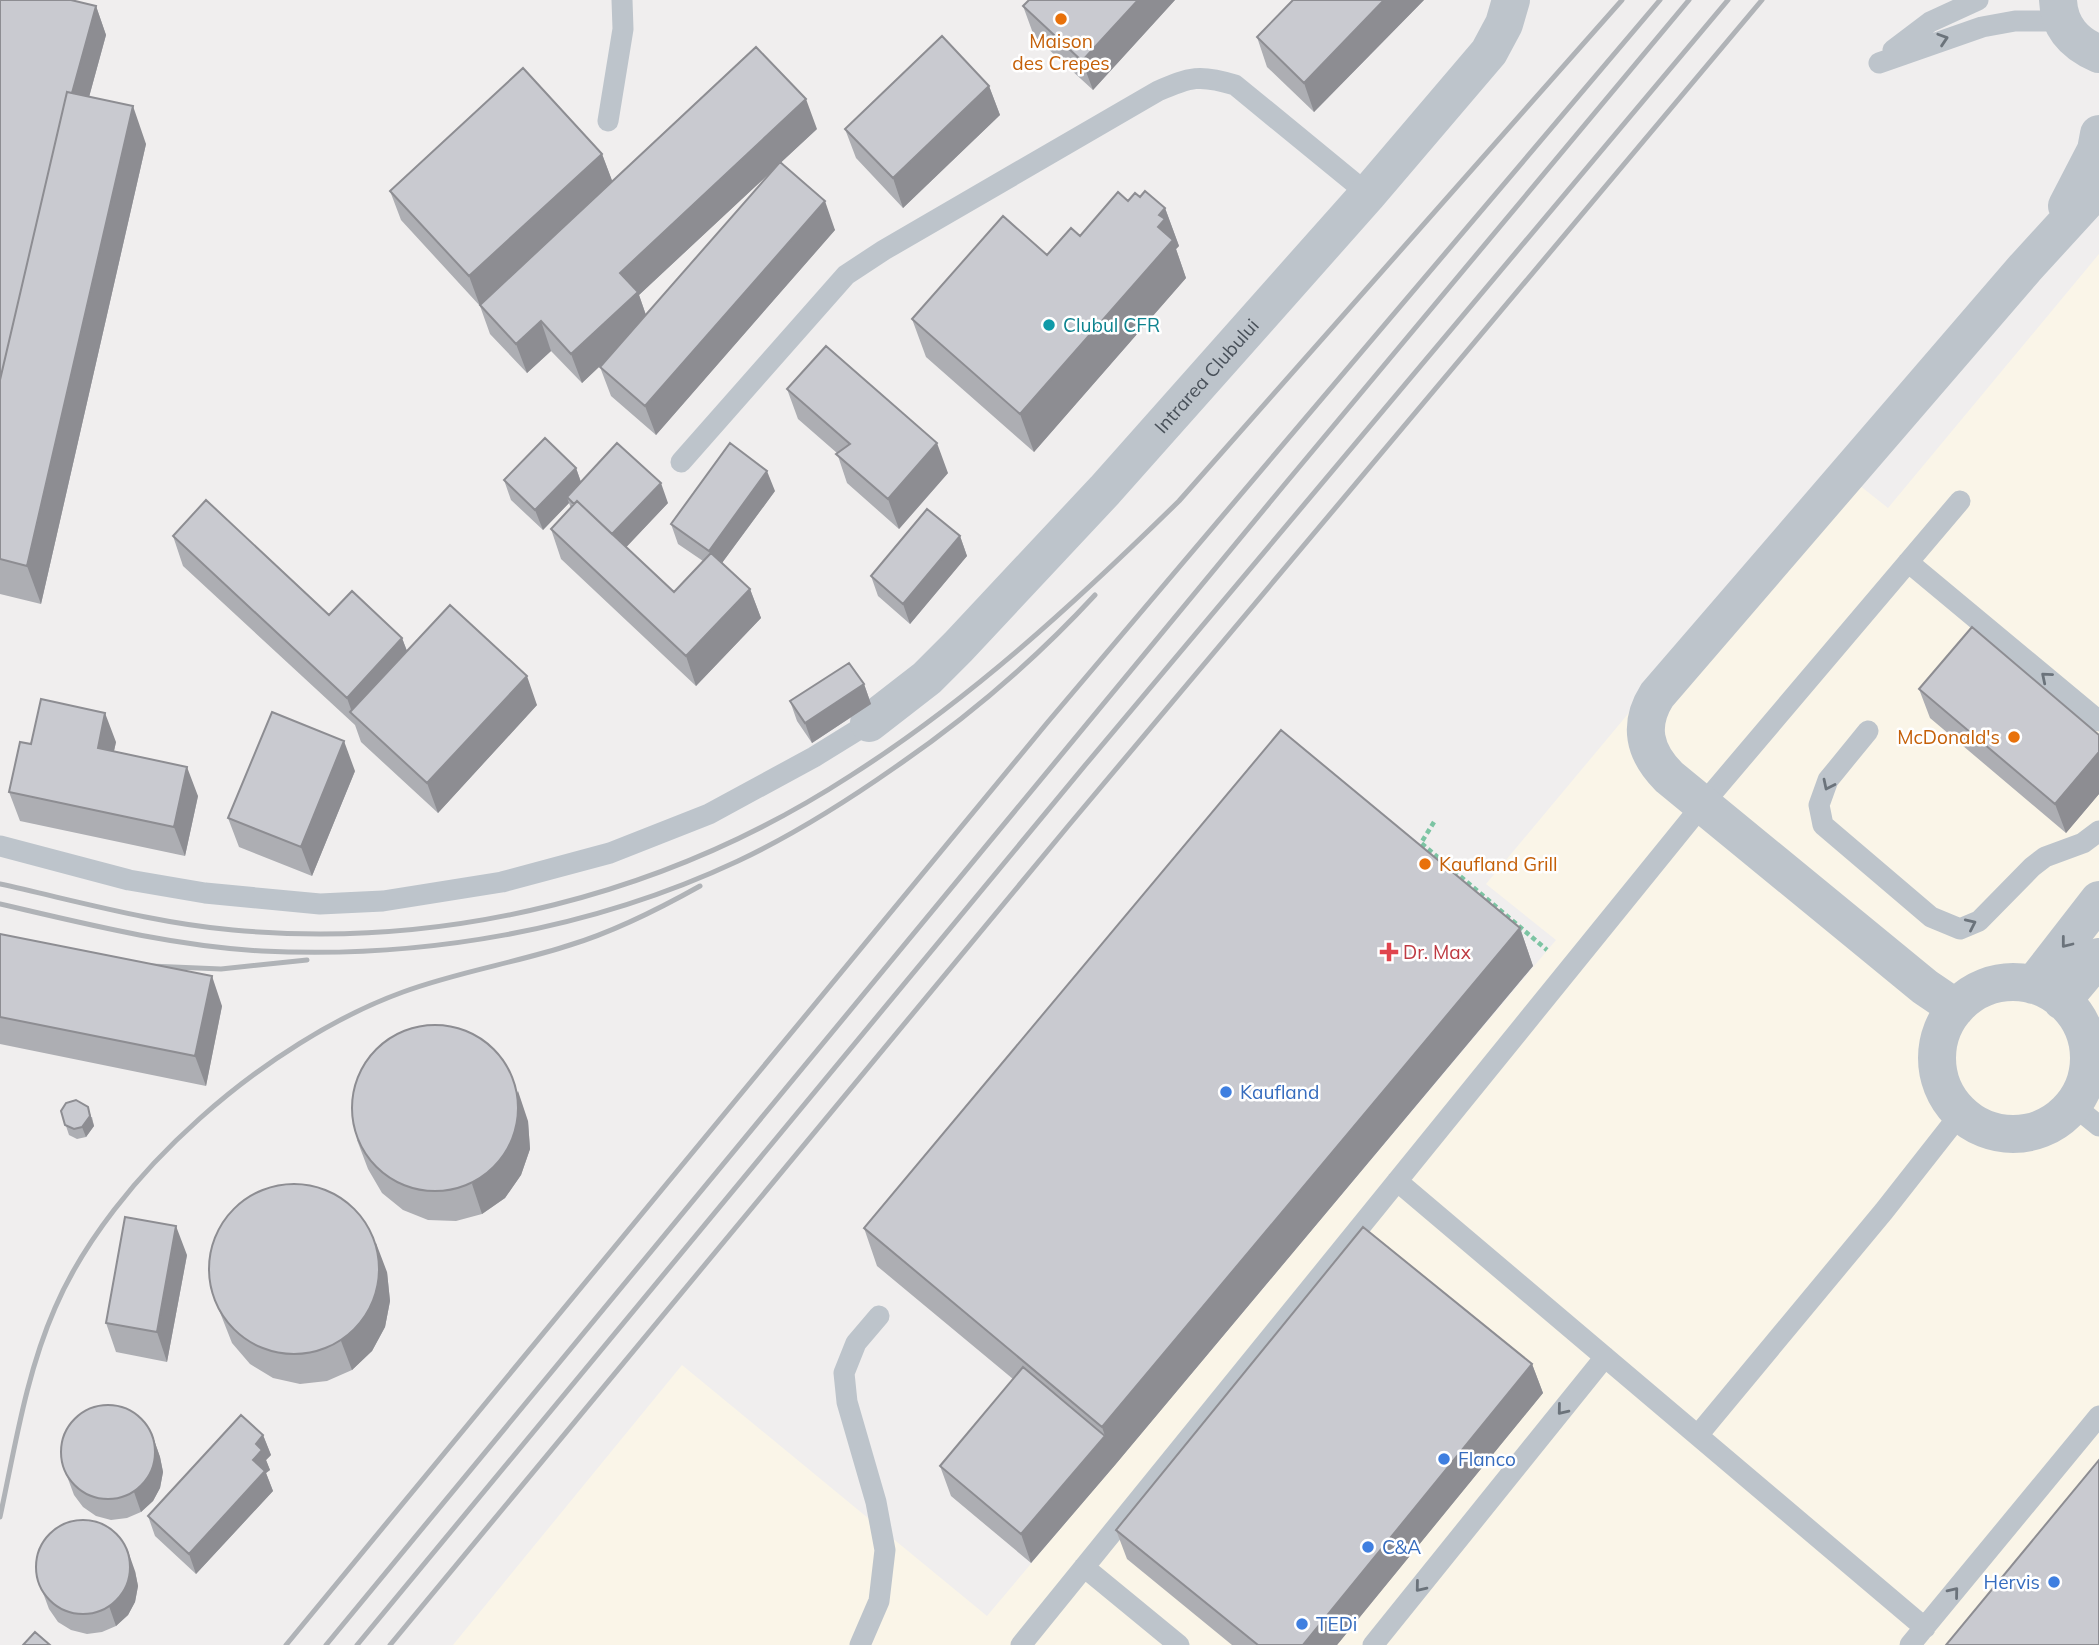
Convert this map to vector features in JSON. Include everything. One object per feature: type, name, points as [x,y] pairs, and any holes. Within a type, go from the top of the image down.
[{"type":"street","name":"Intrarea Clubului","points":[[869,723],[927,678],[958,647],[1105,490],[1368,194],[1489,52],[1504,24],[1511,0]]},
{"type":"street","points":[[2060,10],[2075,40],[2099,53]]},
{"type":"street","points":[[2049,242],[2096,150],[2099,134]]},
{"type":"street","points":[[1956,1008],[1924,987],[1658,766],[1647,739],[1648,710],[1657,695],[2099,187]]},
{"type":"street","points":[[2048,993],[2099,900]]},
{"type":"street","points":[[2048,993],[2099,957]]},
{"type":"street","points":[[2016,982],[2048,993],[2092,1030],[2086,1077],[2086,1115],[2017,1134],[1986,1129],[1961,1113],[1941,1085],[1937,1053],[1946,1022],[1956,1008],[1969,997],[1999,984],[2016,982]]},
{"type":"lane","points":[[608,121],[623,29],[622,0]]},
{"type":"lane","points":[[1978,0],[1930,22],[1879,63],[1982,27],[2015,22],[2060,10]]},
{"type":"lane","points":[[681,463],[846,275],[884,250],[1158,91],[1181,81],[1208,77],[1235,85],[1368,194]]},
{"type":"lane","points":[[1021,1645],[1703,804],[1960,501]]},
{"type":"lane","points":[[1908,562],[2099,721]]},
{"type":"lane","points":[[0,846],[129,880],[205,893],[320,904],[383,901],[502,882],[623,848],[709,814],[814,757],[869,723]]},
{"type":"lane","points":[[1868,731],[1828,780],[1819,805],[1823,825],[1931,917],[1960,929],[1979,922],[2032,867],[2045,858],[2083,843],[2099,831]]},
{"type":"lane","points":[[1698,1435],[1884,1211],[1961,1113]]},
{"type":"lane","points":[[1397,1181],[1925,1628]]},
{"type":"lane","points":[[860,1645],[879,1601],[885,1550],[876,1502],[847,1402],[844,1373],[856,1343],[879,1316]]},
{"type":"lane","points":[[1373,1645],[1605,1357]]},
{"type":"lane","points":[[1910,1645],[2099,1416]]},
{"type":"lane","points":[[1084,1567],[1179,1645]]},
{"type":"path","points":[[1434,822],[1420,843],[1570,968]]},
{"type":"shaded area","points":[[2099,254],[2099,1645],[453,1645],[682,1365],[987,1616],[1556,940],[1486,884],[1835,466],[1888,508]]},
{"type":"building","points":[[0,0],[71,0],[96,6],[72,93],[67,92],[0,380]]},
{"type":"building","points":[[1029,0],[1138,0],[1082,61],[1023,6]]},
{"type":"building","points":[[1293,0],[1384,0],[1304,83],[1257,37]]},
{"type":"building","points":[[942,36],[989,86],[893,178],[845,129]]},
{"type":"building","points":[[756,47],[806,99],[620,273],[638,292],[571,354],[541,321],[516,344],[480,305]]},
{"type":"building","points":[[523,68],[602,154],[469,276],[390,191]]},
{"type":"building","points":[[67,92],[133,106],[27,566],[0,559],[0,380]]},
{"type":"building","points":[[780,162],[825,201],[645,406],[600,367]]},
{"type":"building","name":"Clubul CFR","points":[[1145,191],[1165,208],[1159,215],[1165,219],[1158,227],[1173,240],[1020,414],[912,319],[1003,216],[1047,255],[1071,228],[1080,236],[1118,192],[1128,201],[1135,193],[1140,197]]},
{"type":"building","points":[[826,346],[937,443],[888,499],[836,454],[850,444],[787,389]]},
{"type":"building","points":[[545,438],[576,468],[535,510],[504,480]]},
{"type":"building","points":[[617,443],[661,483],[612,534],[577,501],[574,504],[567,497]]},
{"type":"building","points":[[730,443],[767,471],[709,551],[671,524]]},
{"type":"building","points":[[206,500],[329,615],[352,591],[402,638],[347,698],[173,536]]},
{"type":"building","points":[[577,501],[674,592],[711,553],[750,589],[686,656],[551,529]]},
{"type":"building","points":[[927,509],[960,536],[903,604],[871,576]]},
{"type":"building","points":[[450,605],[527,676],[427,783],[350,712]]},
{"type":"building","name":"McDonald's","points":[[1972,627],[2099,735],[2099,752],[2055,804],[1919,689]]},
{"type":"building","points":[[849,663],[864,684],[805,723],[790,701]]},
{"type":"building","points":[[41,699],[105,713],[98,748],[187,767],[174,827],[9,792],[20,742],[31,744]]},
{"type":"building","points":[[272,712],[344,741],[301,847],[228,818]]},
{"type":"building","name":"Kaufland","points":[[1281,730],[1520,928],[1102,1427],[864,1228]]},
{"type":"building","points":[[0,934],[212,976],[195,1056],[0,1017]]},
{"type":"building","points":[[435,1025],[467,1031],[494,1049],[512,1076],[518,1108],[512,1140],[494,1167],[467,1185],[435,1191],[403,1185],[376,1167],[358,1140],[352,1108],[358,1076],[376,1049],[403,1031]]},
{"type":"building","points":[[76,1100],[88,1107],[90,1116],[82,1127],[74,1129],[65,1125],[61,1111],[66,1103]]},
{"type":"building","points":[[294,1184],[326,1191],[341,1198],[354,1209],[365,1222],[372,1237],[379,1269],[372,1301],[365,1316],[354,1329],[341,1340],[326,1347],[294,1354],[262,1347],[247,1340],[234,1329],[223,1316],[216,1301],[209,1269],[216,1237],[223,1222],[234,1209],[247,1198],[262,1191]]},
{"type":"building","points":[[125,1217],[176,1226],[157,1332],[106,1323]]},
{"type":"building","points":[[1363,1227],[1532,1364],[1303,1645],[1258,1645],[1116,1530]]},
{"type":"building","points":[[1023,1367],[1105,1436],[1021,1534],[940,1466]]},
{"type":"building","points":[[108,1405],[126,1409],[141,1419],[151,1434],[155,1452],[151,1470],[141,1485],[126,1495],[108,1499],[90,1495],[75,1485],[65,1470],[61,1452],[65,1434],[75,1419],[90,1409]]},
{"type":"building","points":[[241,1415],[263,1435],[256,1444],[262,1450],[253,1460],[265,1471],[189,1554],[148,1516]]},
{"type":"building","points":[[2099,1460],[2099,1645],[1946,1645]]},
{"type":"building","points":[[83,1520],[101,1524],[116,1534],[126,1549],[130,1567],[126,1585],[116,1600],[101,1610],[83,1614],[65,1610],[50,1600],[40,1585],[36,1567],[40,1549],[50,1534],[65,1524]]},
{"type":"building","points":[[35,1632],[50,1645],[23,1645]]},
{"type":"railway","points":[[0,884],[116,911],[203,927],[314,934],[395,931],[475,921],[554,905],[632,882],[707,853],[780,817],[850,776],[938,715],[1022,647],[1141,538],[1179,501],[1622,0]]},
{"type":"railway","points":[[286,1645],[1047,723],[1660,0]]},
{"type":"railway","points":[[326,1645],[1285,484],[1689,0]]},
{"type":"railway","points":[[357,1645],[1087,763],[1728,0]]},
{"type":"railway","points":[[390,1645],[1069,825],[1762,0]]},
{"type":"railway","points":[[0,904],[130,933],[262,951],[384,950],[505,935],[565,922],[682,885],[738,861],[856,794],[974,708],[1049,642],[1095,595]]},
{"type":"railway","points":[[0,1517],[29,1385],[55,1308],[81,1258],[114,1209],[155,1162],[200,1119],[249,1078],[300,1043],[352,1014],[423,985],[549,951],[604,933],[700,886]]},
{"type":"railway","points":[[150,966],[221,969],[307,960]]},
{"type":"place","name":"Maison des Crepes","points":[[1061,19]]},
{"type":"place","name":"Clubul CFR","points":[[1049,325]]},
{"type":"place","name":"McDonald's","points":[[2014,737]]},
{"type":"place","name":"Kaufland Grill","points":[[1425,864]]},
{"type":"place","name":"Dr. Max","points":[[1389,952]]},
{"type":"place","name":"Kaufland","points":[[1226,1092]]},
{"type":"place","name":"Flanco","points":[[1444,1459]]},
{"type":"place","name":"C&A","points":[[1368,1547]]},
{"type":"place","name":"Hervis","points":[[2054,1582]]},
{"type":"place","name":"TEDi","points":[[1302,1624]]}]
